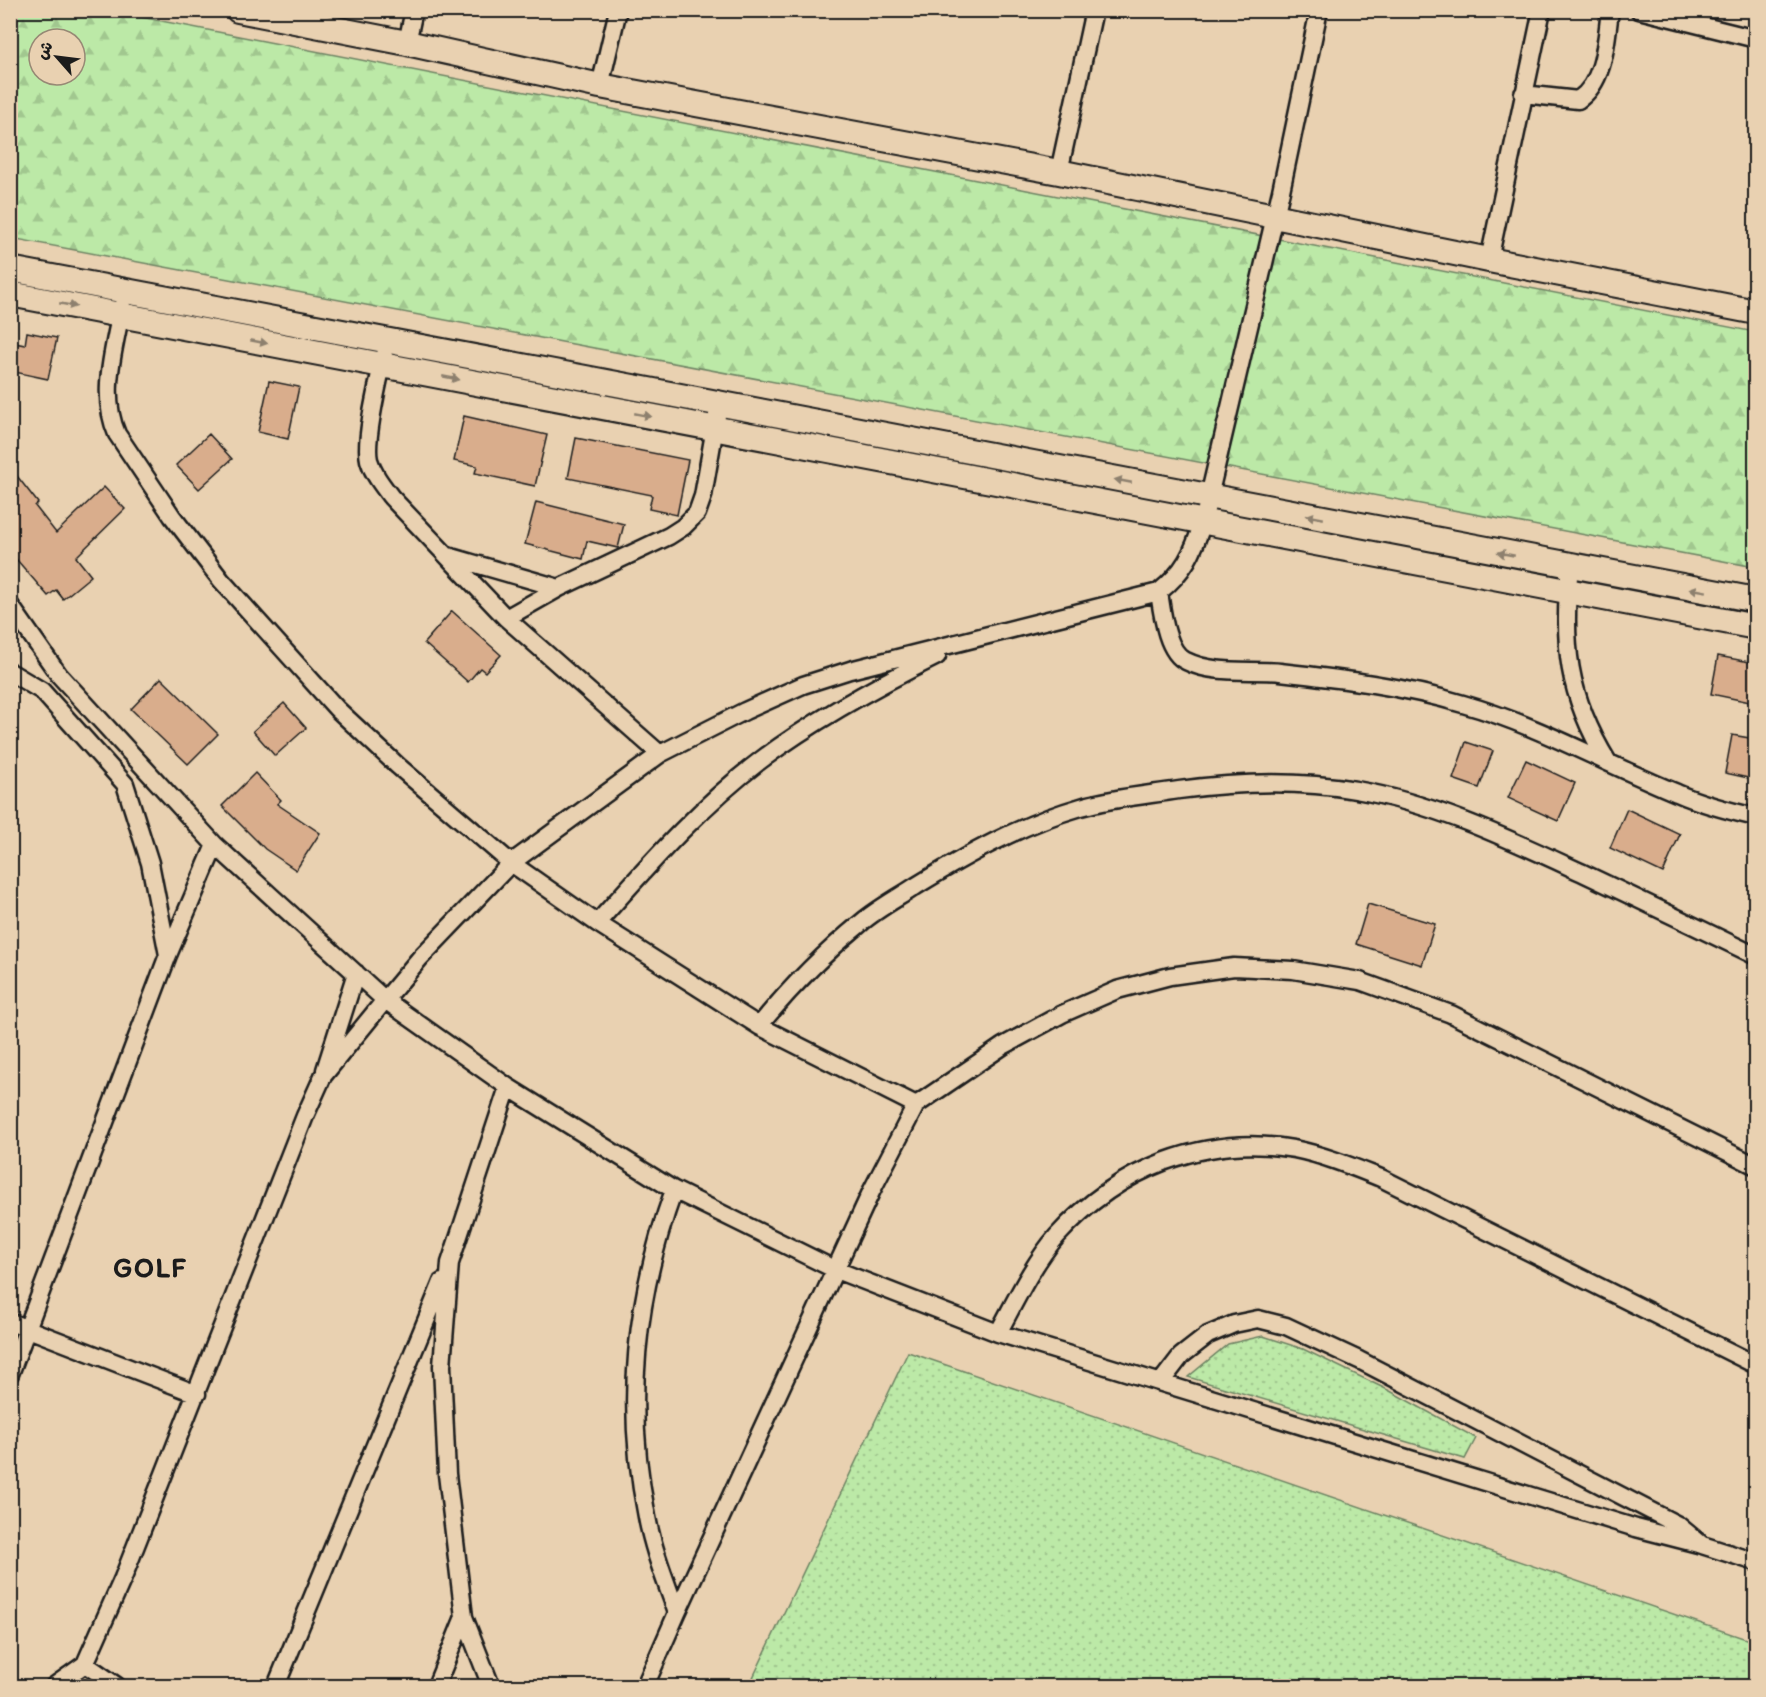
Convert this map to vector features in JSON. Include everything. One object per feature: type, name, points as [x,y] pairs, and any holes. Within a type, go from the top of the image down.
[{"type":"street","points":[[238,10],[407,43],[600,86],[1059,172],[1755,312]]},
{"type":"street","points":[[407,43],[414,10]]},
{"type":"street","points":[[600,86],[618,10]]},
{"type":"street","points":[[1059,172],[1094,10]]},
{"type":"street","points":[[323,1076],[420,958],[511,863],[660,754],[745,711],[827,676],[1159,592],[1176,578],[1189,558],[1203,522],[1275,216],[1318,10]]},
{"type":"street","points":[[1489,260],[1542,10]]},
{"type":"street","points":[[1523,94],[1578,100],[1588,94],[1597,79],[1610,10]]},
{"type":"street","points":[[1640,10],[1755,39]]},
{"type":"street","points":[[10,269],[1755,600]]},
{"type":"street","points":[[125,290],[107,398],[110,419],[117,434],[172,516],[221,580],[337,709],[398,766],[511,863],[597,923],[759,1026],[916,1106]]},
{"type":"street","points":[[10,294],[1755,627]]},
{"type":"street","points":[[388,340],[370,429],[369,458],[376,477],[391,497],[506,618],[660,754]]},
{"type":"street","points":[[506,618],[559,588],[669,536],[697,513],[703,496],[719,404]]},
{"type":"street","points":[[447,556],[559,588]]},
{"type":"street","points":[[1570,566],[1566,637],[1573,681],[1587,723],[1608,762]]},
{"type":"street","points":[[1159,592],[1163,619],[1172,646],[1184,660],[1207,668],[1340,678],[1404,688],[1465,704],[1608,762],[1679,794],[1755,817]]},
{"type":"street","points":[[10,605],[59,675],[215,845],[385,1000],[508,1088],[674,1190],[836,1270],[998,1333],[1646,1531],[1702,1545],[1755,1562]]},
{"type":"street","points":[[597,923],[669,843],[706,807],[760,761],[826,716],[966,642]]},
{"type":"street","points":[[10,672],[42,691],[125,784],[150,863],[168,955]]},
{"type":"street","points":[[42,691],[59,675]]},
{"type":"street","points":[[125,784],[144,767]]},
{"type":"street","points":[[759,1026],[811,967],[863,921],[992,842],[1032,824],[1082,806],[1133,796],[1207,786],[1277,783],[1356,790],[1450,815],[1496,832],[1755,956]]},
{"type":"street","points":[[10,1374],[168,955],[215,845]]},
{"type":"street","points":[[645,1686],[872,1190],[916,1106],[1003,1046],[1062,1014],[1118,990],[1170,976],[1234,967],[1293,970],[1360,981],[1450,1014],[1755,1166]]},
{"type":"street","points":[[54,1686],[85,1664],[123,1578],[305,1116],[323,1076],[356,973]]},
{"type":"street","points":[[276,1686],[450,1263],[508,1088]]},
{"type":"street","points":[[998,1333],[1033,1269],[1056,1237],[1086,1207],[1133,1176],[1164,1162],[1199,1150],[1246,1144],[1294,1149],[1329,1158],[1381,1179],[1755,1365]]},
{"type":"street","points":[[674,1190],[659,1231],[640,1316],[635,1364],[634,1414],[638,1461],[647,1518],[659,1565],[677,1613]]},
{"type":"street","points":[[450,1263],[442,1366],[447,1474],[464,1617],[490,1686]]},
{"type":"street","points":[[1161,1382],[1181,1356],[1208,1335],[1234,1324],[1258,1319],[1286,1326],[1359,1360],[1678,1525],[1702,1545]]},
{"type":"street","points":[[10,1322],[197,1394]]},
{"type":"street","points":[[436,1686],[464,1617]]},
{"type":"street","points":[[85,1664],[117,1686]]},
{"type":"green space","points":[[10,11],[110,11],[1755,332],[1755,567],[11,238]]},
{"type":"green space","points":[[1263,1336],[1303,1349],[1390,1391],[1476,1438],[1465,1459],[1188,1377],[1228,1344]]},
{"type":"green space","points":[[908,1352],[1755,1642],[1755,1686],[749,1686]]},
{"type":"building","points":[[27,332],[57,338],[48,379],[10,371],[10,342],[25,345]]},
{"type":"building","points":[[269,381],[299,387],[288,439],[258,432]]},
{"type":"building","points":[[464,416],[547,435],[535,486],[475,473],[477,466],[454,461]]},
{"type":"building","points":[[209,434],[232,459],[199,489],[176,465]]},
{"type":"building","points":[[576,438],[688,460],[677,515],[649,509],[652,495],[568,478]]},
{"type":"building","points":[[10,467],[38,503],[35,506],[56,533],[104,487],[125,509],[76,557],[91,576],[63,599],[56,590],[48,596],[10,552]]},
{"type":"building","points":[[536,502],[624,524],[618,548],[587,541],[583,559],[525,544]]},
{"type":"building","points":[[452,611],[501,655],[485,672],[480,668],[468,682],[424,643]]},
{"type":"building","points":[[1718,656],[1755,663],[1755,703],[1711,694]]},
{"type":"building","points":[[161,678],[218,734],[188,764],[131,709]]},
{"type":"building","points":[[284,703],[306,728],[275,756],[253,731]]},
{"type":"building","points":[[1732,735],[1755,739],[1753,779],[1725,773]]},
{"type":"building","points":[[1466,742],[1493,751],[1479,788],[1453,779]]},
{"type":"building","points":[[1526,760],[1575,783],[1558,821],[1508,798]]},
{"type":"building","points":[[255,773],[281,800],[277,804],[320,833],[296,870],[265,849],[222,806]]},
{"type":"building","points":[[1627,809],[1680,834],[1663,873],[1610,848]]},
{"type":"building","points":[[1368,904],[1435,924],[1422,965],[1356,944]]},
{"type":"district","name":"GOLF","points":[[150,1267]]}]
